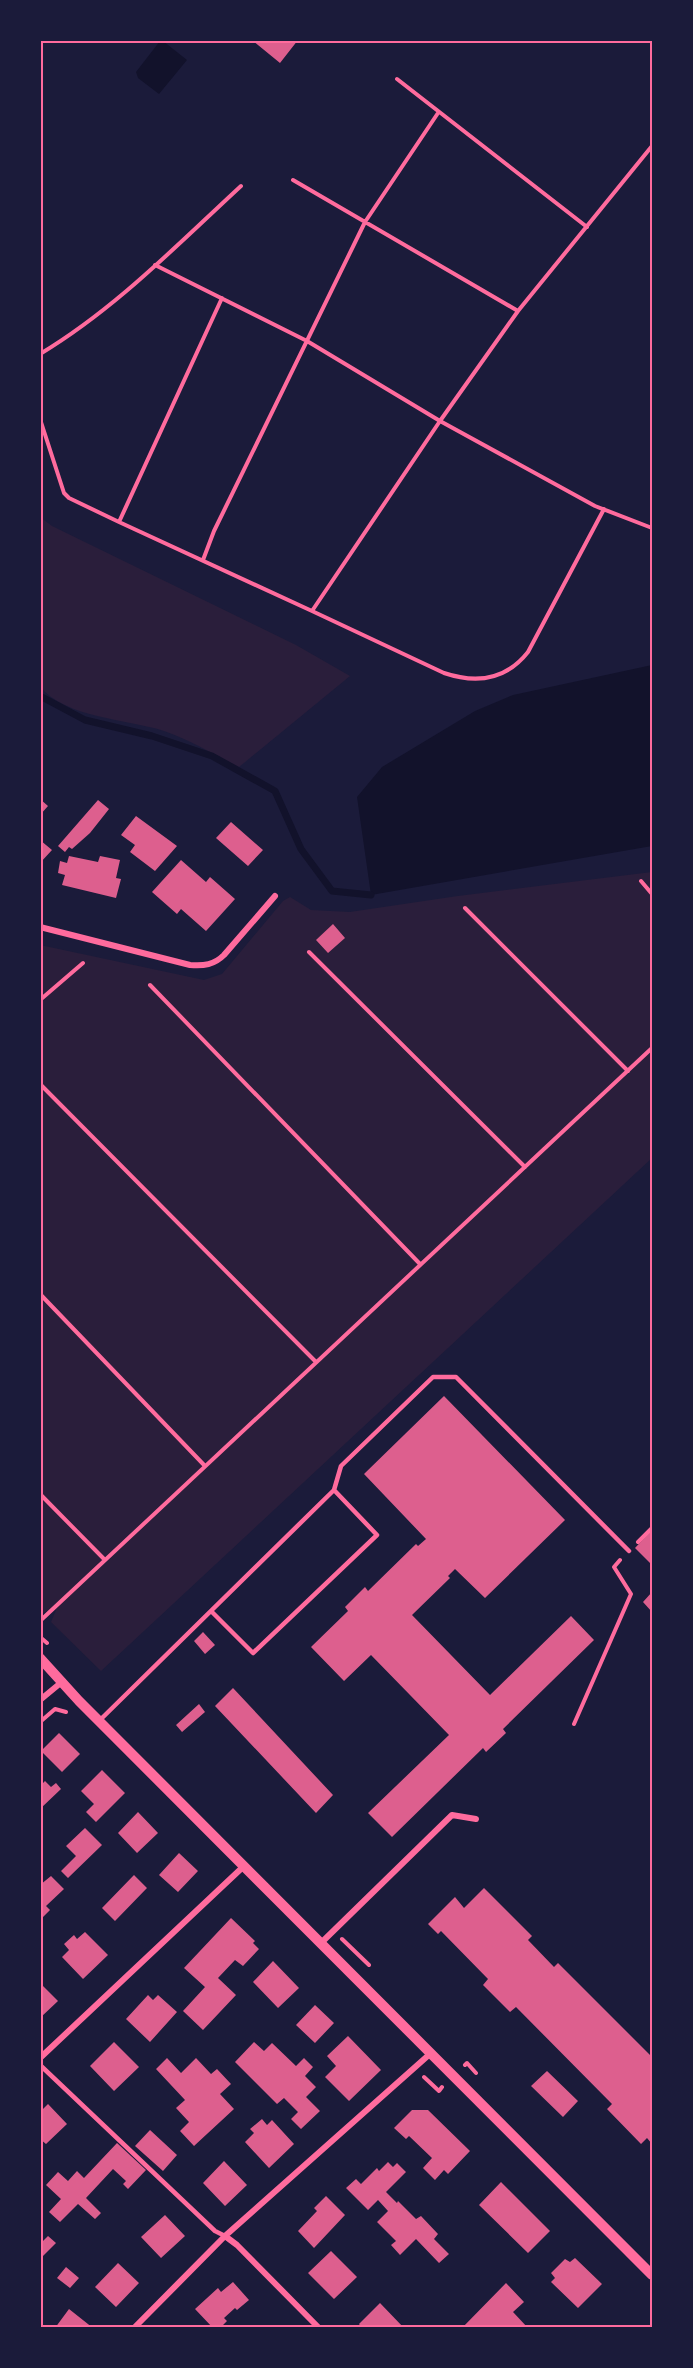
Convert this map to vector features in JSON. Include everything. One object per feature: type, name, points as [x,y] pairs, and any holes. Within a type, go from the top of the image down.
[{"type":"street","points":[[40,927],[190,965],[201,965],[216,963],[275,896]]},
{"type":"street","points":[[40,1658],[99,1721],[652,2275]]},
{"type":"street","points":[[40,1700],[63,1681]]},
{"type":"street","points":[[321,1943],[452,1815],[476,1819]]},
{"type":"street","points":[[40,2058],[244,1866]]},
{"type":"street","points":[[134,2328],[225,2236],[431,2053]]},
{"type":"street","points":[[225,2236],[237,2245],[319,2328]]},
{"type":"lane","points":[[99,1721],[334,1490],[341,1466],[433,1377],[456,1377],[629,1551]]},
{"type":"lane","points":[[211,1611],[253,1653],[377,1535],[334,1490]]},
{"type":"lane","points":[[40,2065],[215,2231],[225,2236]]},
{"type":"path","points":[[396,79],[586,227]]},
{"type":"path","points":[[203,560],[214,531],[365,222],[438,113]]},
{"type":"path","points":[[312,611],[440,421],[518,311],[652,146]]},
{"type":"path","points":[[293,180],[518,311]]},
{"type":"path","points":[[40,354],[93,317],[241,186]]},
{"type":"path","points":[[154,265],[307,341],[440,421],[604,509],[652,528]]},
{"type":"path","points":[[119,522],[222,298]]},
{"type":"path","points":[[40,419],[64,493],[69,498],[444,673],[462,679],[475,680],[493,676],[514,666],[528,652],[604,509]]},
{"type":"path","points":[[641,882],[652,894]]},
{"type":"path","points":[[465,908],[628,1071]]},
{"type":"path","points":[[309,952],[525,1167]]},
{"type":"path","points":[[40,1000],[83,963]]},
{"type":"path","points":[[150,985],[420,1264]]},
{"type":"path","points":[[40,1621],[652,1048]]},
{"type":"path","points":[[40,1084],[316,1362]]},
{"type":"path","points":[[40,1294],[205,1466]]},
{"type":"path","points":[[40,1494],[104,1559]]},
{"type":"path","points":[[574,1724],[631,1594],[614,1567],[652,1528]]},
{"type":"path","points":[[419,2076],[426,2077],[439,2091],[467,2063],[484,2080]]},
{"type":"shaded area","points":[[160,41],[187,60],[159,94],[138,78],[136,72]]},
{"type":"shaded area","points":[[40,517],[52,526],[296,645],[350,676],[239,767],[164,731],[98,716],[64,705],[40,686]]},
{"type":"shaded area","points":[[652,665],[652,846],[371,895],[357,797],[382,767],[475,711],[513,695]]},
{"type":"shaded area","points":[[652,872],[652,1158],[101,1671],[51,1622],[56,1610],[54,1608],[41,1614],[40,945],[204,980],[222,974],[283,901],[290,897],[311,910],[350,912]]},
{"type":"building","points":[[252,40],[298,40],[280,63]]},
{"type":"building","points":[[40,799],[48,806],[40,815]]},
{"type":"building","points":[[98,800],[109,809],[90,833],[72,849],[69,847],[65,852],[58,846]]},
{"type":"building","points":[[136,816],[177,846],[155,871],[130,852],[135,845],[121,835]]},
{"type":"building","points":[[231,822],[263,850],[248,866],[216,838]]},
{"type":"building","points":[[40,840],[52,850],[40,863]]},
{"type":"building","points":[[69,856],[98,862],[100,856],[120,860],[116,878],[121,879],[116,898],[62,885],[65,875],[58,873],[60,861],[67,863]]},
{"type":"building","points":[[181,860],[206,882],[210,877],[235,899],[206,931],[181,909],[177,914],[152,892]]},
{"type":"building","points":[[333,924],[345,938],[328,953],[316,940]]},
{"type":"building","points":[[444,1396],[565,1520],[485,1598],[455,1569],[448,1576],[450,1578],[412,1615],[490,1695],[571,1616],[594,1640],[503,1729],[506,1733],[486,1752],[483,1748],[392,1837],[368,1813],[449,1735],[371,1655],[344,1681],[311,1647],[348,1611],[345,1607],[365,1587],[368,1591],[416,1544],[418,1546],[426,1539],[364,1474]]},
{"type":"building","points":[[652,1530],[652,1565],[635,1548]]},
{"type":"building","points":[[652,1592],[652,1612],[643,1602]]},
{"type":"building","points":[[203,1632],[215,1645],[205,1654],[194,1641]]},
{"type":"building","points":[[233,1688],[333,1795],[316,1813],[215,1706]]},
{"type":"building","points":[[199,1704],[205,1712],[182,1732],[176,1725]]},
{"type":"building","points":[[59,1733],[80,1754],[62,1772],[41,1751]]},
{"type":"building","points":[[102,1770],[125,1793],[96,1822],[86,1812],[94,1804],[81,1791]]},
{"type":"building","points":[[45,1781],[51,1787],[56,1783],[61,1789],[40,1809],[40,1786]]},
{"type":"building","points":[[138,1812],[158,1833],[137,1853],[118,1833]]},
{"type":"building","points":[[85,1828],[102,1845],[68,1878],[61,1871],[76,1856],[66,1846]]},
{"type":"building","points":[[179,1853],[198,1871],[178,1892],[159,1875]]},
{"type":"building","points":[[134,1875],[147,1888],[115,1921],[102,1908]]},
{"type":"building","points":[[51,1876],[64,1889],[46,1906],[50,1910],[40,1920],[40,1885]]},
{"type":"building","points":[[484,1888],[532,1936],[528,1940],[554,1967],[558,1963],[652,2057],[652,2144],[647,2138],[641,2144],[607,2109],[612,2104],[516,2007],[510,2012],[483,1985],[488,1979],[441,1931],[438,1934],[428,1924],[455,1897],[464,1908]]},
{"type":"building","points":[[231,1918],[255,1941],[253,1943],[259,1949],[243,1966],[235,1960],[218,1978],[236,1995],[203,2030],[183,2011],[205,1987],[184,1968]]},
{"type":"building","points":[[85,1932],[108,1955],[83,1979],[62,1957],[69,1950],[64,1944],[74,1935],[77,1939]]},
{"type":"building","points":[[273,1961],[299,1988],[278,2008],[253,1982]]},
{"type":"building","points":[[40,1983],[58,2001],[40,2018]]},
{"type":"building","points":[[148,1995],[153,2000],[158,1995],[177,2012],[150,2042],[126,2019]]},
{"type":"building","points":[[315,2005],[334,2023],[315,2043],[296,2025]]},
{"type":"building","points":[[348,2036],[381,2070],[349,2101],[325,2077],[336,2066],[327,2056]]},
{"type":"building","points":[[114,2042],[139,2067],[114,2091],[90,2066]]},
{"type":"building","points":[[254,2042],[264,2051],[272,2043],[296,2066],[304,2058],[313,2067],[305,2076],[316,2087],[306,2097],[320,2111],[301,2129],[291,2119],[298,2112],[284,2098],[277,2104],[235,2062]]},
{"type":"building","points":[[167,2058],[181,2073],[196,2058],[211,2074],[217,2069],[231,2084],[220,2094],[234,2109],[194,2146],[180,2131],[189,2122],[176,2108],[185,2100],[156,2069]]},
{"type":"building","points":[[547,2071],[578,2101],[563,2117],[531,2086]]},
{"type":"building","points":[[48,2104],[67,2124],[46,2144],[40,2139],[40,2112]]},
{"type":"building","points":[[412,2110],[428,2110],[470,2151],[448,2174],[444,2170],[435,2180],[423,2168],[432,2158],[409,2136],[406,2139],[394,2128]]},
{"type":"building","points":[[262,2119],[267,2125],[272,2120],[294,2144],[269,2168],[245,2142],[254,2133],[250,2129]]},
{"type":"building","points":[[150,2130],[177,2155],[163,2171],[135,2146]]},
{"type":"building","points":[[117,2143],[146,2170],[128,2189],[123,2184],[126,2181],[113,2169],[86,2198],[101,2213],[95,2219],[78,2204],[60,2222],[49,2212],[61,2199],[46,2185],[58,2172],[68,2181],[77,2171],[84,2178]]},
{"type":"building","points":[[224,2161],[247,2185],[225,2206],[203,2183]]},
{"type":"building","points":[[388,2162],[393,2167],[397,2163],[406,2172],[386,2192],[416,2219],[421,2216],[438,2234],[434,2239],[449,2254],[439,2263],[416,2239],[400,2255],[391,2245],[396,2241],[377,2222],[388,2211],[378,2200],[368,2210],[346,2188],[356,2179],[361,2184],[377,2168],[379,2171]]},
{"type":"building","points":[[501,2182],[550,2231],[528,2253],[479,2205]]},
{"type":"building","points":[[326,2196],[345,2215],[314,2248],[298,2231],[317,2211],[314,2208]]},
{"type":"building","points":[[165,2215],[185,2236],[161,2258],[141,2237]]},
{"type":"building","points":[[48,2236],[56,2243],[40,2259],[40,2244]]},
{"type":"building","points":[[331,2251],[357,2277],[334,2299],[308,2273]]},
{"type":"building","points":[[575,2258],[602,2284],[578,2308],[551,2282],[555,2278],[551,2273],[565,2259],[570,2262]]},
{"type":"building","points":[[118,2263],[139,2283],[116,2307],[95,2287]]},
{"type":"building","points":[[66,2267],[79,2278],[70,2288],[57,2278]]},
{"type":"building","points":[[233,2282],[249,2300],[224,2318],[227,2321],[220,2328],[213,2328],[195,2309],[218,2288],[221,2292]]},
{"type":"building","points":[[506,2283],[524,2302],[513,2312],[528,2328],[462,2328]]},
{"type":"building","points":[[380,2303],[404,2328],[362,2328],[359,2324]]},
{"type":"building","points":[[69,2309],[93,2328],[55,2328]]},
{"type":"waterway","points":[[40,696],[85,720],[152,736],[212,756],[275,791],[301,849],[332,891],[371,895]]}]
